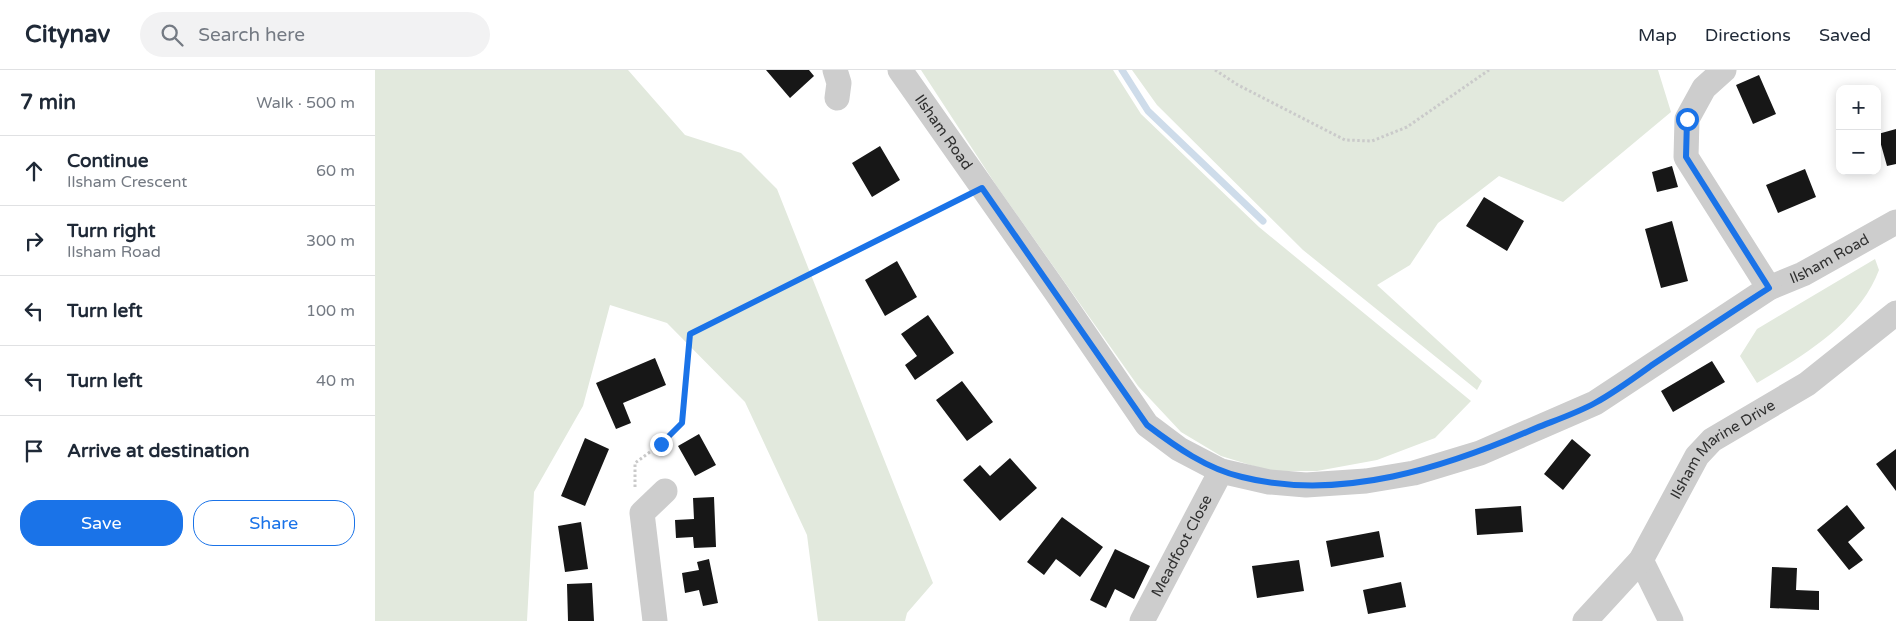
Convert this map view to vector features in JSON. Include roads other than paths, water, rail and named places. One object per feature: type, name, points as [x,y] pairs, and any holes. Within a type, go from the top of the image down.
[{"type":"street","points":[[835,70],[839,83],[837,98]]},
{"type":"street","name":"Ilsham Road","points":[[900,70],[1147,425],[1179,449],[1221,470],[1269,482],[1306,485],[1366,481],[1414,473],[1480,452],[1595,403],[1769,288],[1803,274],[1896,222]]},
{"type":"street","points":[[1724,70],[1704,88],[1687,119],[1686,157],[1769,288]]},
{"type":"street","name":"Ilsham Marine Drive","points":[[1585,621],[1641,560],[1697,456],[1712,440],[1807,384],[1896,313]]},
{"type":"street","name":"Meadfoot Close","points":[[1142,621],[1221,470]]},
{"type":"street","points":[[655,621],[633,509],[665,491]]},
{"type":"street","points":[[1641,560],[1671,621]]},
{"type":"waterway","points":[[1122,70],[1148,111],[1263,221]]}]
